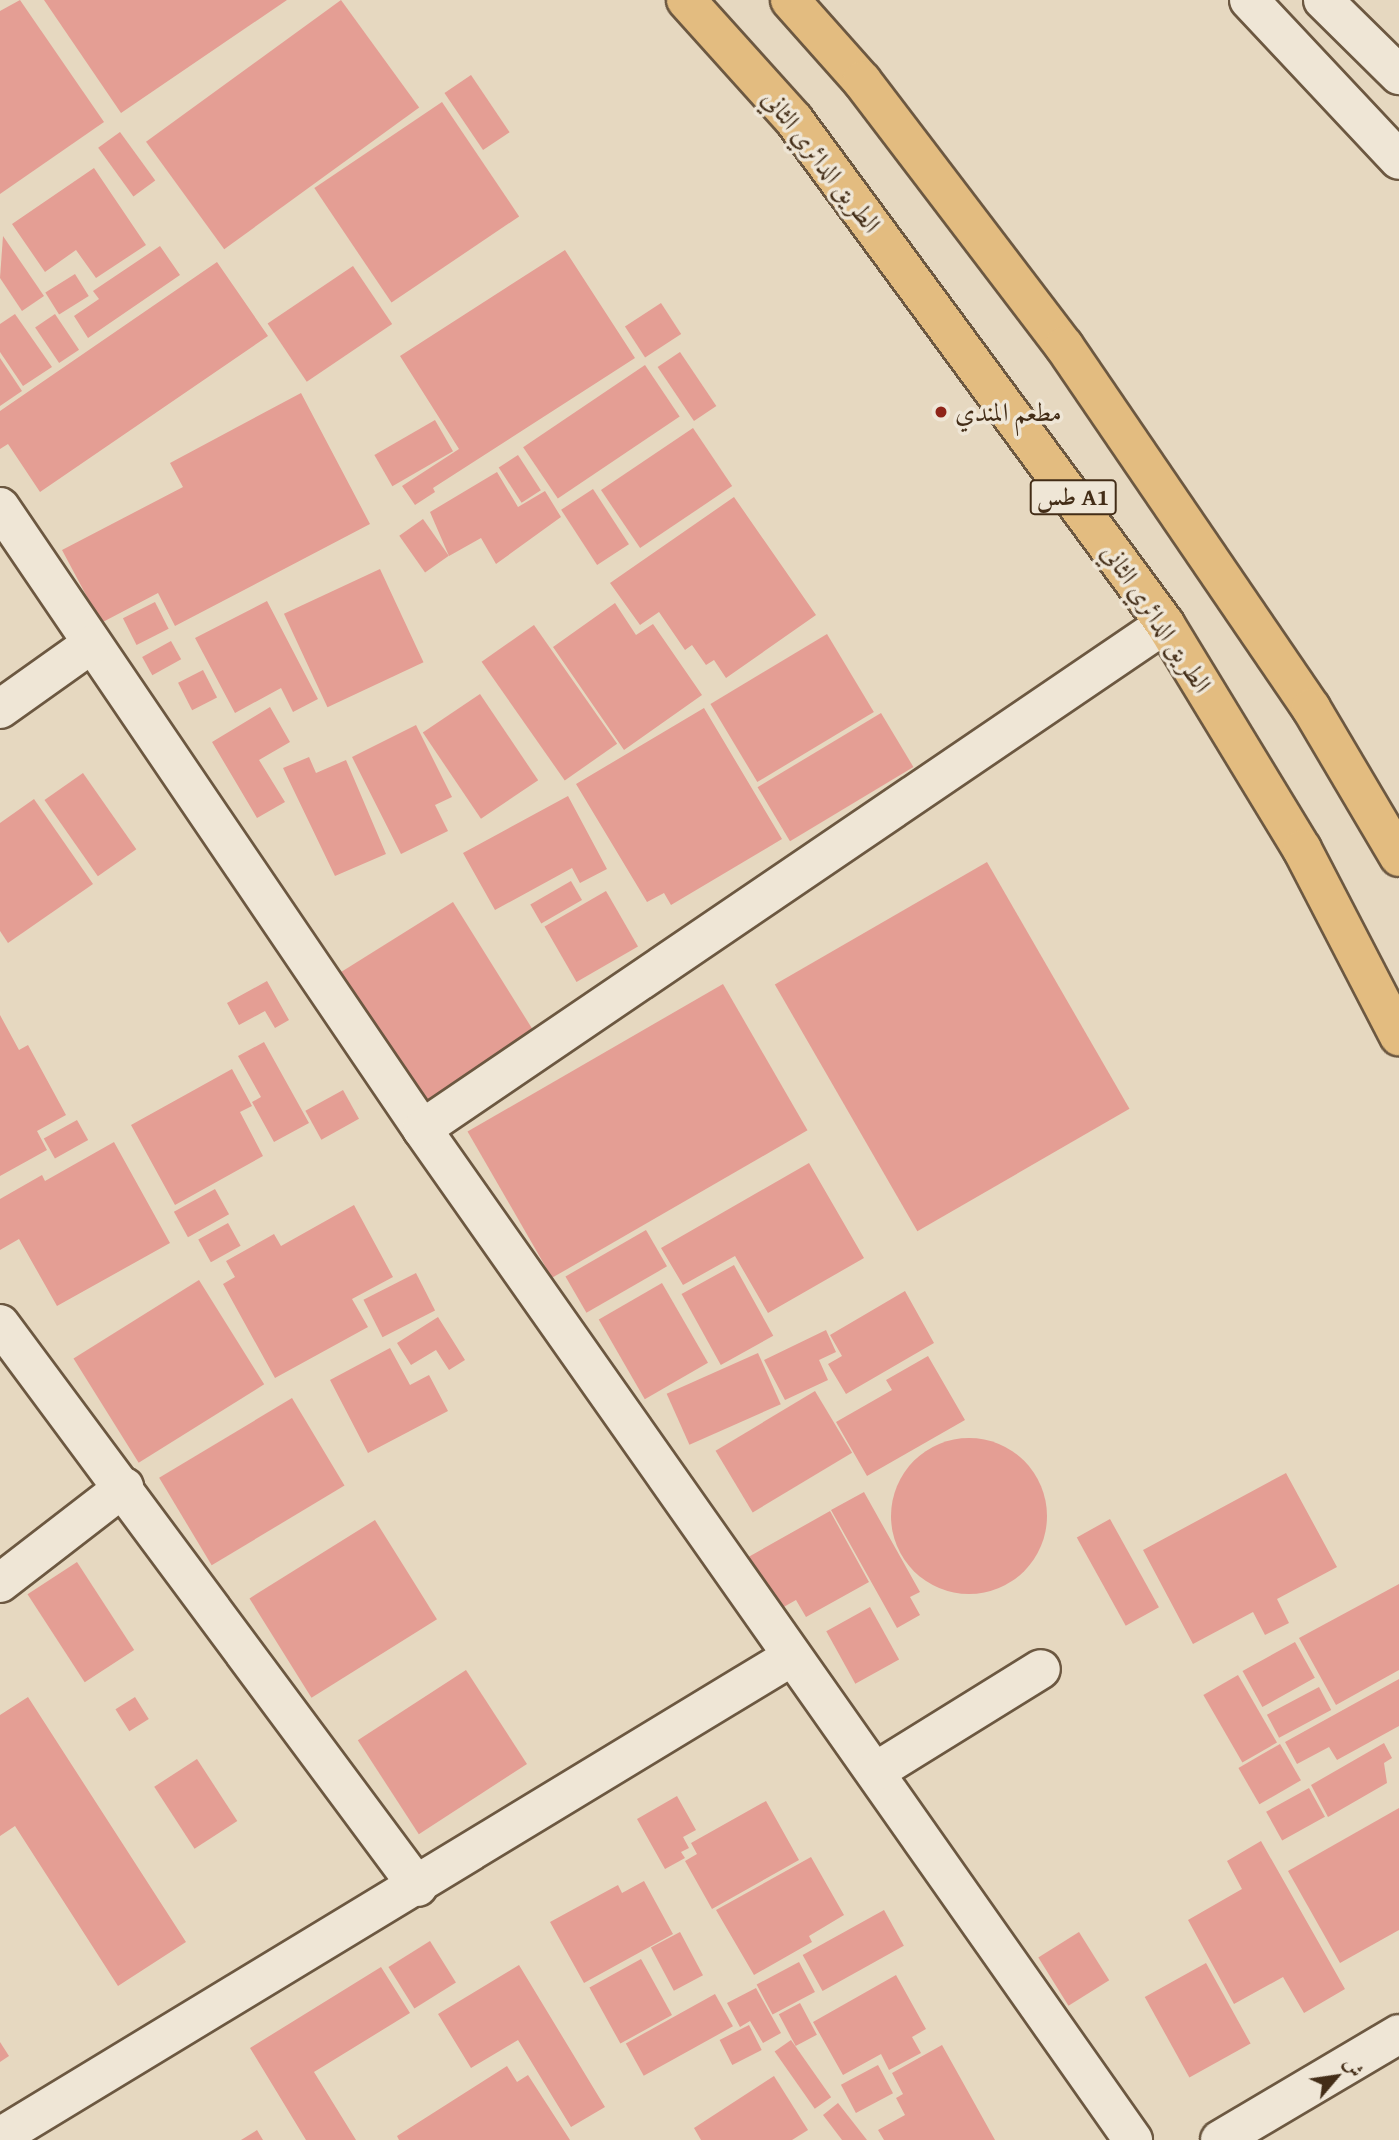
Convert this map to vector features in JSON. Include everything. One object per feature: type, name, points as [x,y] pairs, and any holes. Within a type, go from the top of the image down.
[{"type":"highway","name":"الطريق الدائري الثاني","points":[[686,0],[794,120],[1165,624],[1302,849],[1399,1036]]},
{"type":"highway","name":"طس A1","points":[[790,0],[862,82],[1064,346],[1311,708],[1399,857]]},
{"type":"street","points":[[1249,0],[1399,160]]},
{"type":"street","points":[[1323,0],[1399,75]]},
{"type":"street","points":[[0,508],[90,645],[422,1129],[790,1657],[875,1772],[1133,2140]]},
{"type":"street","points":[[422,1129],[1165,624]]},
{"type":"street","points":[[0,709],[90,645]]},
{"type":"street","points":[[0,1324],[124,1487],[418,1887]]},
{"type":"street","points":[[0,1583],[124,1487]]},
{"type":"street","points":[[0,2137],[418,1887],[790,1657]]},
{"type":"street","points":[[875,1772],[1041,1669]]},
{"type":"street","points":[[1220,2140],[1399,2034]]},
{"type":"building","points":[[20,0],[104,122],[0,194],[0,11]]},
{"type":"building","points":[[44,0],[287,0],[121,113]]},
{"type":"building","points":[[341,0],[419,108],[224,249],[146,142]]},
{"type":"building","points":[[471,75],[510,132],[483,150],[444,93]]},
{"type":"building","points":[[442,102],[519,216],[391,303],[314,188]]},
{"type":"building","points":[[120,132],[155,181],[133,196],[98,148]]},
{"type":"building","points":[[94,168],[146,245],[96,278],[76,250],[45,272],[12,224]]},
{"type":"building","points":[[3,236],[44,296],[22,311],[0,278]]},
{"type":"building","points":[[160,246],[180,275],[88,338],[74,316],[99,299],[93,291]]},
{"type":"building","points":[[565,250],[635,358],[433,488],[435,492],[415,505],[402,486],[459,449],[400,356]]},
{"type":"building","points":[[217,262],[268,336],[40,492],[8,444],[0,449],[0,411]]},
{"type":"building","points":[[353,266],[392,324],[307,382],[268,324]]},
{"type":"building","points":[[75,274],[89,296],[59,315],[45,293]]},
{"type":"building","points":[[661,303],[681,334],[645,357],[625,326]]},
{"type":"building","points":[[15,314],[52,367],[23,386],[0,352],[0,324]]},
{"type":"building","points":[[55,314],[79,350],[59,363],[35,327]]},
{"type":"building","points":[[680,352],[716,406],[694,421],[658,367]]},
{"type":"building","points":[[0,358],[22,391],[0,406]]},
{"type":"building","points":[[645,365],[680,416],[558,499],[523,447]]},
{"type":"building","points":[[301,393],[370,524],[175,626],[158,593],[101,623],[62,550],[183,487],[170,463]]},
{"type":"building","points":[[435,420],[453,451],[392,486],[374,455]]},
{"type":"building","points":[[693,428],[732,486],[640,548],[601,490]]},
{"type":"building","points":[[518,455],[541,490],[522,503],[499,468]]},
{"type":"building","points":[[497,472],[518,507],[545,491],[561,517],[496,564],[481,538],[449,556],[430,512]]},
{"type":"building","points":[[593,489],[629,544],[597,565],[561,510]]},
{"type":"building","points":[[734,497],[816,615],[726,678],[714,660],[706,665],[692,645],[685,650],[659,612],[640,625],[610,583]]},
{"type":"building","points":[[423,519],[449,556],[425,572],[399,536]]},
{"type":"building","points":[[380,569],[424,662],[327,707],[284,614]]},
{"type":"building","points":[[267,601],[318,699],[293,712],[281,688],[235,713],[195,638]]},
{"type":"building","points":[[155,602],[169,629],[137,645],[123,618]]},
{"type":"building","points":[[615,603],[636,635],[653,624],[702,695],[624,750],[553,647]]},
{"type":"building","points":[[534,625],[617,744],[565,780],[482,662]]},
{"type":"building","points":[[827,634],[874,712],[757,782],[710,704]]},
{"type":"building","points":[[171,641],[181,659],[152,675],[142,657]]},
{"type":"building","points":[[203,670],[217,698],[192,710],[178,683]]},
{"type":"building","points":[[480,694],[538,780],[481,819],[423,733]]},
{"type":"building","points":[[270,707],[290,742],[259,760],[285,802],[257,818],[212,742]]},
{"type":"building","points":[[704,708],[782,839],[671,905],[664,893],[647,902],[576,784]]},
{"type":"building","points":[[881,713],[913,767],[790,841],[758,787]]},
{"type":"building","points":[[416,725],[452,797],[435,805],[448,831],[401,854],[352,757]]},
{"type":"building","points":[[309,757],[316,773],[346,760],[386,854],[335,876],[283,768]]},
{"type":"building","points":[[83,773],[136,849],[98,876],[44,800]]},
{"type":"building","points":[[568,796],[607,869],[580,883],[572,868],[495,910],[463,853]]},
{"type":"building","points":[[34,799],[93,884],[8,943],[0,931],[0,823]]},
{"type":"building","points":[[987,862],[1130,1109],[917,1231],[775,984]]},
{"type":"building","points":[[571,881],[582,900],[541,924],[530,904]]},
{"type":"building","points":[[606,891],[638,946],[577,982],[545,926]]},
{"type":"building","points":[[453,902],[537,1037],[419,1110],[335,976]]},
{"type":"building","points":[[267,981],[289,1020],[275,1028],[265,1011],[239,1025],[227,1003]]},
{"type":"building","points":[[723,984],[808,1130],[552,1278],[468,1132]]},
{"type":"building","points":[[0,1015],[19,1050],[28,1045],[66,1115],[37,1131],[47,1150],[0,1176]]},
{"type":"building","points":[[264,1042],[309,1123],[274,1142],[252,1102],[261,1097],[238,1056]]},
{"type":"building","points":[[232,1069],[252,1106],[240,1112],[263,1156],[175,1205],[131,1125]]},
{"type":"building","points":[[343,1090],[359,1119],[321,1140],[305,1111]]},
{"type":"building","points":[[77,1120],[88,1140],[55,1159],[44,1138]]},
{"type":"building","points":[[114,1142],[170,1243],[57,1306],[19,1239],[0,1250],[0,1199],[42,1175],[45,1181]]},
{"type":"building","points":[[809,1163],[864,1258],[768,1313],[735,1256],[683,1285],[661,1248]]},
{"type":"building","points":[[215,1189],[229,1214],[188,1237],[174,1212]]},
{"type":"building","points":[[354,1205],[393,1277],[352,1299],[368,1327],[275,1378],[223,1284],[235,1277],[226,1261],[274,1234],[281,1246]]},
{"type":"building","points":[[228,1223],[241,1246],[211,1262],[198,1239]]},
{"type":"building","points":[[646,1230],[667,1266],[586,1313],[565,1276]]},
{"type":"building","points":[[734,1265],[773,1336],[721,1365],[682,1294]]},
{"type":"building","points":[[416,1273],[435,1310],[382,1337],[363,1300]]},
{"type":"building","points":[[199,1280],[264,1384],[139,1463],[73,1358]]},
{"type":"building","points":[[662,1283],[708,1363],[645,1399],[599,1320]]},
{"type":"building","points":[[905,1291],[934,1343],[846,1394],[828,1364],[842,1356],[830,1335]]},
{"type":"building","points":[[438,1317],[465,1360],[449,1370],[436,1350],[411,1365],[397,1343]]},
{"type":"building","points":[[826,1330],[836,1352],[819,1360],[828,1380],[785,1400],[764,1360]]},
{"type":"building","points":[[390,1348],[410,1385],[429,1375],[448,1411],[368,1453],[330,1380]]},
{"type":"building","points":[[758,1353],[781,1404],[689,1445],[667,1394]]},
{"type":"building","points":[[928,1356],[965,1420],[867,1476],[836,1422],[892,1390],[886,1380]]},
{"type":"building","points":[[815,1391],[852,1453],[753,1512],[716,1451]]},
{"type":"building","points":[[292,1398],[345,1485],[212,1565],[159,1478]]},
{"type":"building","points":[[969,1438],[999,1444],[1024,1461],[1041,1486],[1047,1516],[1041,1546],[1024,1571],[999,1588],[969,1594],[939,1588],[914,1571],[897,1546],[891,1516],[897,1486],[914,1461],[939,1444]]},
{"type":"building","points":[[1286,1473],[1337,1567],[1277,1599],[1289,1623],[1265,1635],[1253,1612],[1193,1644],[1143,1550]]},
{"type":"building","points":[[864,1492],[920,1592],[910,1597],[920,1615],[897,1628],[831,1510]]},
{"type":"building","points":[[830,1511],[869,1582],[806,1617],[796,1600],[773,1613],[743,1560]]},
{"type":"building","points":[[1110,1519],[1159,1607],[1126,1626],[1077,1537]]},
{"type":"building","points":[[375,1520],[437,1619],[311,1698],[249,1598]]},
{"type":"building","points":[[77,1562],[134,1650],[85,1682],[28,1594]]},
{"type":"building","points":[[1399,1584],[1399,1670],[1336,1705],[1299,1638]]},
{"type":"building","points":[[870,1607],[899,1659],[855,1684],[826,1631]]},
{"type":"building","points":[[1295,1642],[1315,1678],[1262,1707],[1243,1671]]},
{"type":"building","points":[[466,1670],[527,1764],[419,1834],[358,1740]]},
{"type":"building","points":[[1238,1675],[1277,1743],[1242,1763],[1203,1695]]},
{"type":"building","points":[[1399,1679],[1399,1726],[1337,1760],[1329,1747],[1297,1764],[1285,1742]]},
{"type":"building","points":[[1319,1687],[1331,1710],[1279,1738],[1267,1715]]},
{"type":"building","points":[[28,1697],[186,1942],[118,1986],[15,1826],[0,1836],[0,1715]]},
{"type":"building","points":[[135,1697],[149,1719],[129,1731],[115,1709]]},
{"type":"building","points":[[1384,1743],[1392,1758],[1384,1763],[1387,1783],[1328,1817],[1311,1785]]},
{"type":"building","points":[[1280,1744],[1301,1780],[1259,1804],[1238,1768]]},
{"type":"building","points":[[197,1759],[237,1821],[195,1849],[154,1787]]},
{"type":"building","points":[[1309,1788],[1325,1817],[1282,1841],[1266,1812]]},
{"type":"building","points":[[677,1796],[696,1830],[683,1837],[689,1848],[681,1852],[685,1858],[665,1869],[637,1819]]},
{"type":"building","points":[[766,1801],[799,1860],[712,1909],[685,1861],[697,1854],[691,1843]]},
{"type":"building","points":[[1399,1808],[1399,1930],[1340,1963],[1288,1871]]},
{"type":"building","points":[[1261,1841],[1345,1989],[1304,2013],[1283,1977],[1234,2004],[1188,1920],[1242,1889],[1227,1861]]},
{"type":"building","points":[[811,1857],[844,1915],[809,1936],[812,1942],[754,1975],[716,1910]]},
{"type":"building","points":[[644,1881],[673,1934],[584,1983],[550,1922],[618,1885],[622,1893]]},
{"type":"building","points":[[884,1910],[904,1946],[823,1991],[803,1955]]},
{"type":"building","points":[[680,1932],[703,1975],[674,1991],[651,1947]]},
{"type":"building","points":[[1079,1932],[1109,1980],[1068,2006],[1038,1957]]},
{"type":"building","points":[[430,1941],[456,1983],[414,2009],[388,1967]]},
{"type":"building","points":[[641,1959],[672,2015],[620,2044],[589,1988]]},
{"type":"building","points":[[799,1962],[815,1992],[773,2015],[757,1985]]},
{"type":"building","points":[[1206,1963],[1251,2043],[1189,2077],[1145,1997]]},
{"type":"building","points":[[519,1965],[605,2107],[571,2127],[518,2040],[471,2068],[438,2014]]},
{"type":"building","points":[[381,1967],[410,2013],[314,2072],[356,2140],[306,2140],[250,2048]]},
{"type":"building","points":[[896,1975],[926,2029],[912,2037],[921,2053],[889,2070],[881,2054],[843,2075],[813,2022]]},
{"type":"building","points":[[756,1988],[781,2033],[763,2043],[750,2021],[740,2027],[727,2003]]},
{"type":"building","points":[[715,1994],[733,2026],[644,2076],[626,2043]]},
{"type":"building","points":[[800,2003],[817,2035],[796,2046],[779,2014]]},
{"type":"building","points":[[749,2025],[762,2050],[732,2065],[720,2040]]},
{"type":"building","points":[[791,2040],[831,2097],[815,2109],[775,2051]]},
{"type":"building","points":[[0,2042],[9,2056],[0,2062]]},
{"type":"building","points":[[942,2045],[995,2140],[884,2140],[878,2130],[905,2115],[896,2098],[903,2094],[892,2073]]},
{"type":"building","points":[[878,2065],[893,2093],[856,2113],[841,2085]]},
{"type":"building","points":[[507,2066],[517,2082],[528,2075],[570,2140],[399,2140],[397,2136]]},
{"type":"building","points":[[774,2076],[808,2130],[792,2140],[701,2140],[694,2128]]},
{"type":"building","points":[[838,2103],[867,2140],[842,2140],[823,2115]]},
{"type":"building","points":[[257,2130],[263,2140],[241,2140]]},
{"type":"place","name":"مطعم المندي","points":[[941,412]]}]
